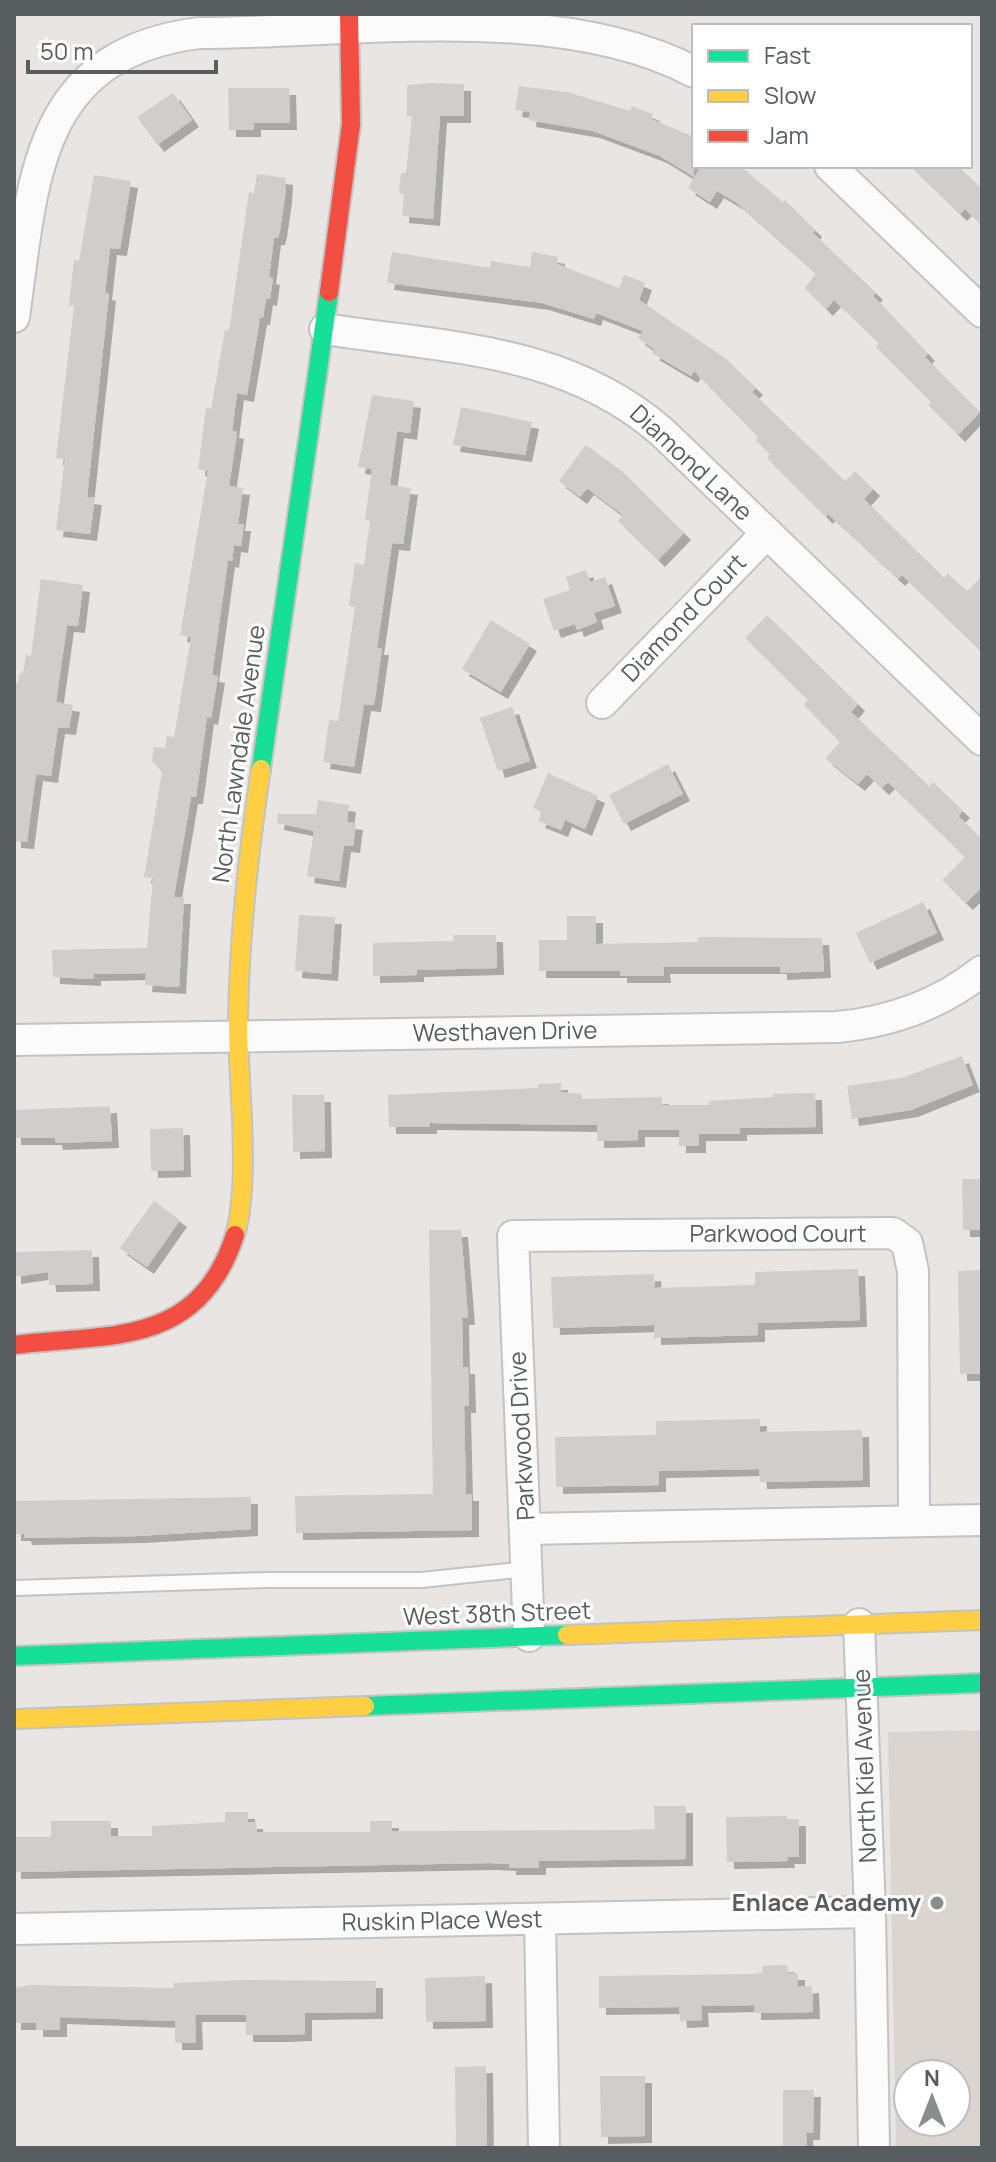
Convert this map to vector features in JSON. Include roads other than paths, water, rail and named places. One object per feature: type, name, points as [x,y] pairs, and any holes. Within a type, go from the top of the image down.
[{"type":"main road","name":"North Lawndale Avenue","points":[[14,1345],[46,1340],[99,1340],[145,1331],[193,1303],[217,1275],[233,1241],[240,1205],[238,1036],[243,891],[349,155],[349,21]]},
{"type":"main road","name":"West 38th Street","points":[[14,1656],[982,1620]]},
{"type":"main road","points":[[14,1719],[982,1683]]},
{"type":"street","points":[[14,317],[40,156],[55,122],[92,77],[111,62],[165,38],[349,21],[540,28],[619,44],[692,71]]},
{"type":"street","points":[[832,168],[982,312]]},
{"type":"street","name":"Diamond Lane","points":[[325,329],[517,360],[586,380],[644,417],[982,740]]},
{"type":"street","name":"Diamond Court","points":[[602,703],[767,533]]},
{"type":"street","name":"Westhaven Drive","points":[[14,1040],[837,1027],[907,1013],[950,993],[982,971]]},
{"type":"street","name":"Parkwood Court","points":[[513,1236],[893,1233],[907,1243],[913,1271],[914,1520]]},
{"type":"street","name":"Parkwood Drive","points":[[513,1236],[529,1636]]},
{"type":"street","points":[[526,1529],[982,1520]]},
{"type":"street","name":"North Kiel Avenue","points":[[859,1624],[870,1912],[874,2148]]},
{"type":"street","name":"Ruskin Place West","points":[[14,1929],[870,1912]]},
{"type":"street","points":[[540,1919],[544,2148]]},
{"type":"lane","points":[[14,1588],[267,1580],[421,1580],[527,1569]]},
{"type":"place","name":"Enlace Academy","points":[[937,1903]]}]
